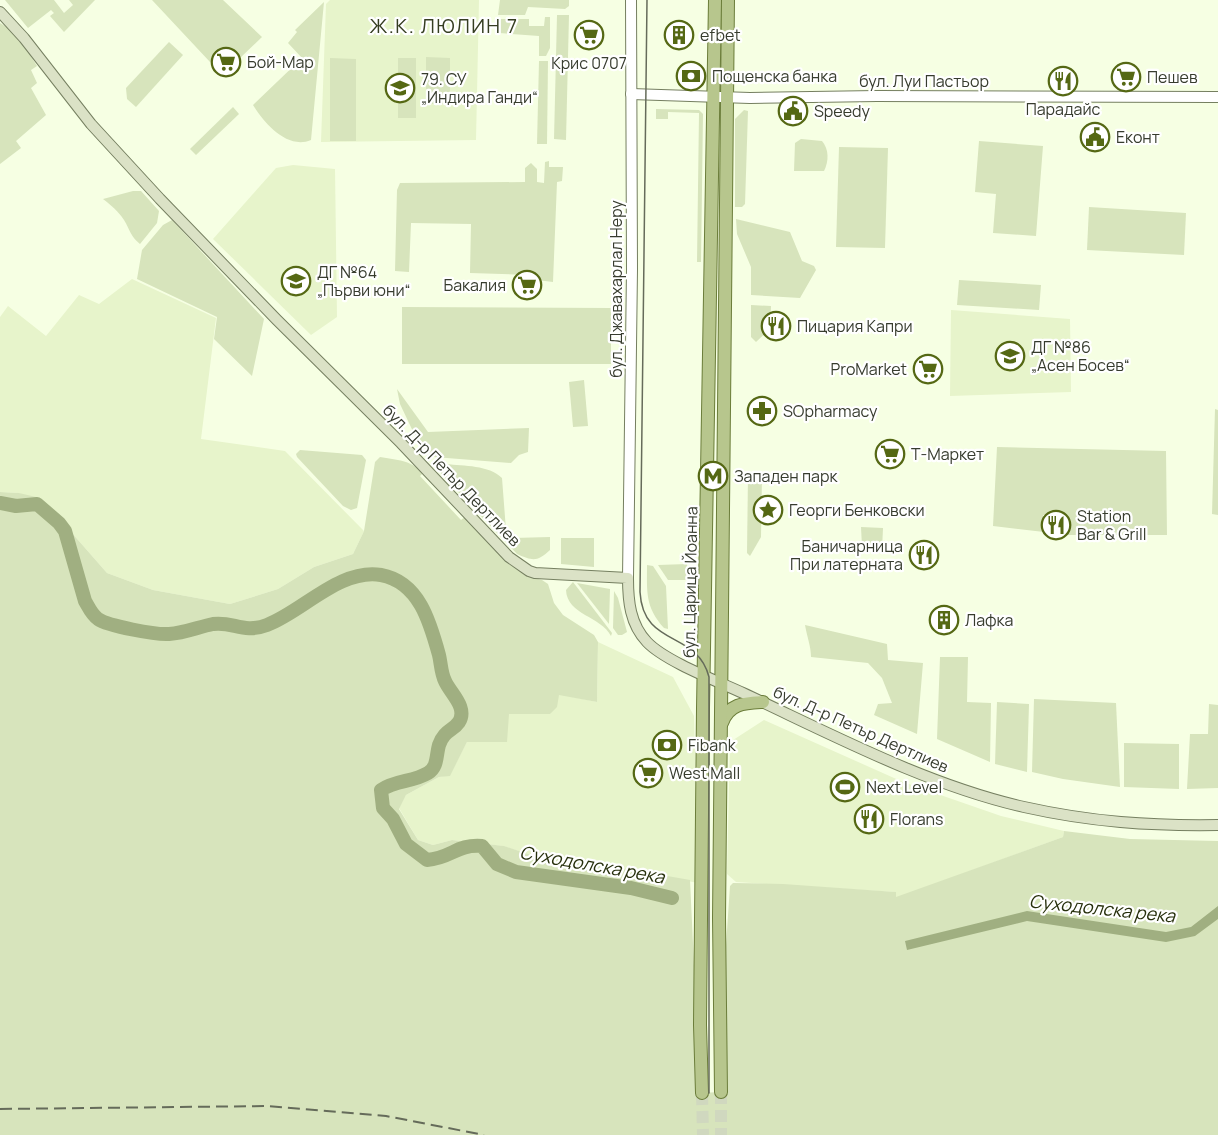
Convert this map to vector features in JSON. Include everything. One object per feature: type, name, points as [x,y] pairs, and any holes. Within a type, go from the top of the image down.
[{"type":"main road","name":"бул. Царица Йоанна","points":[[702,1093],[700,1025],[704,674],[715,0]]},
{"type":"main road","name":"бул. Царица Йоанна","points":[[721,1092],[718,1025],[720,683],[728,0]]},
{"type":"main road","name":"бул. Д-р Петър Дертлиев","points":[[0,12],[24,38],[91,124],[149,187],[277,320],[401,443],[509,557],[529,571],[628,578],[628,600],[635,624],[655,649],[720,683],[925,774],[1003,802],[1064,815],[1115,823],[1218,825]]},
{"type":"main road","points":[[721,727],[726,714],[733,706],[763,702]]},
{"type":"street","name":"бул. Джавахарлал Неру","points":[[628,578],[632,269],[631,0]]},
{"type":"street","name":"бул. Луи Пастьор","points":[[631,94],[727,98],[1218,97]]},
{"type":"shaded area","points":[[5,0],[54,0],[64,13],[73,5],[69,0],[95,0],[64,32],[50,16],[54,13],[51,10],[28,28]]},
{"type":"shaded area","points":[[152,0],[223,0],[262,37],[240,58],[224,50],[210,62]]},
{"type":"shaded area","name":"79. СУ „Индира Ганди“","points":[[330,0],[479,0],[476,140],[321,142],[326,4]]},
{"type":"shaded area","points":[[500,0],[569,0],[569,6],[565,9],[528,7],[525,15],[498,15]]},
{"type":"shaded area","points":[[324,2],[311,140],[293,141],[270,127],[253,105],[302,58],[288,43],[297,32],[295,30]]},
{"type":"shaded area","points":[[557,15],[569,15],[566,140],[554,139]]},
{"type":"shaded area","points":[[545,17],[550,17],[550,48],[546,56],[539,56],[539,36],[499,33],[500,19],[529,19],[529,26],[544,26]]},
{"type":"shaded area","points":[[0,23],[17,37],[37,66],[31,70],[37,83],[31,88],[46,115],[16,141],[21,148],[0,164]]},
{"type":"shaded area","points":[[169,42],[183,55],[136,107],[127,99],[126,88]]},
{"type":"shaded area","points":[[426,57],[450,58],[450,104],[426,104]]},
{"type":"shaded area","points":[[330,58],[356,59],[356,141],[330,141]]},
{"type":"shaded area","points":[[398,58],[416,58],[416,118],[398,118]]},
{"type":"shaded area","points":[[539,61],[548,61],[547,144],[537,144]]},
{"type":"shaded area","points":[[233,107],[239,114],[196,155],[190,149]]},
{"type":"shaded area","points":[[656,109],[699,110],[703,114],[701,262],[697,262],[699,113],[668,112],[668,119],[656,119]]},
{"type":"shaded area","points":[[744,110],[748,111],[745,204],[742,207],[735,207],[735,119]]},
{"type":"shaded area","points":[[801,139],[822,141],[828,155],[824,171],[794,171],[795,143]]},
{"type":"shaded area","points":[[979,141],[1043,146],[1036,236],[993,233],[996,194],[975,192]]},
{"type":"shaded area","points":[[839,147],[888,148],[885,248],[836,247]]},
{"type":"shaded area","points":[[549,161],[549,167],[563,167],[562,181],[557,182],[553,282],[529,279],[529,275],[470,273],[471,224],[411,223],[409,272],[395,271],[397,190],[400,183],[525,182],[525,168],[531,163],[537,169],[537,182],[544,183],[545,162]]},
{"type":"shaded area","name":"ДГ №64 „Първи юни“","points":[[293,165],[335,169],[337,317],[311,335],[213,239],[276,168]]},
{"type":"shaded area","points":[[141,191],[159,211],[157,223],[140,244],[120,214],[103,199]]},
{"type":"shaded area","points":[[1089,207],[1186,213],[1184,255],[1087,250]]},
{"type":"shaded area","points":[[736,219],[790,232],[802,261],[814,266],[816,270],[800,298],[751,295],[751,267],[737,234]]},
{"type":"shaded area","points":[[172,220],[264,319],[252,376],[214,339],[217,317],[137,279],[142,250],[163,225]]},
{"type":"shaded area","points":[[132,279],[216,318],[201,439],[285,451],[364,531],[353,554],[314,567],[278,589],[230,604],[153,590],[107,573],[57,516],[19,493],[0,492],[0,317],[8,306],[46,336],[79,295],[99,304]]},
{"type":"shaded area","points":[[959,280],[1041,285],[1039,310],[957,305]]},
{"type":"shaded area","points":[[751,305],[771,306],[770,329],[756,342],[751,337]]},
{"type":"shaded area","points":[[402,307],[611,308],[611,364],[402,364]]},
{"type":"shaded area","name":"ДГ №86 „Асен Босев“","points":[[951,310],[1070,319],[1071,392],[950,396]]},
{"type":"shaded area","points":[[584,380],[588,426],[573,427],[569,382]]},
{"type":"shaded area","points":[[397,389],[428,432],[529,428],[528,452],[519,455],[511,463],[434,457],[418,442],[400,404]]},
{"type":"shaded area","points":[[1215,409],[1218,410],[1218,515],[1212,514]]},
{"type":"shaded area","points":[[997,447],[1166,451],[1167,535],[1068,535],[1066,515],[1043,515],[1044,532],[993,526]]},
{"type":"shaded area","points":[[300,450],[362,455],[366,460],[357,508],[351,510],[343,506],[297,457],[296,454]]},
{"type":"shaded area","points":[[380,457],[414,465],[423,473],[420,476],[461,520],[465,517],[505,560],[526,576],[548,584],[554,603],[563,615],[594,635],[598,642],[597,702],[559,695],[557,707],[550,714],[509,714],[507,742],[467,742],[450,776],[439,777],[406,795],[399,809],[418,840],[433,845],[452,840],[504,846],[537,857],[594,863],[690,880],[700,1093],[721,1092],[723,989],[730,886],[733,883],[896,892],[896,897],[1063,837],[1064,831],[1130,839],[1218,841],[1218,1135],[0,1135],[0,492],[36,497],[57,516],[107,573],[153,590],[230,604],[278,589],[314,567],[353,554],[364,531],[375,462]]},
{"type":"shaded area","points":[[446,464],[483,468],[502,478],[506,530],[513,538],[550,537],[550,550],[542,557],[535,559],[517,554],[441,474],[441,468]]},
{"type":"shaded area","points":[[748,475],[762,475],[761,537],[750,556],[747,553]]},
{"type":"shaded area","points":[[861,527],[883,528],[882,550],[862,547]]},
{"type":"shaded area","points":[[561,538],[594,538],[594,567],[561,564]]},
{"type":"shaded area","points":[[687,564],[688,580],[668,580],[658,565]]},
{"type":"shaded area","points":[[647,565],[653,566],[666,586],[668,629],[664,628],[650,606],[647,591]]},
{"type":"shaded area","points":[[573,582],[612,633],[611,636],[600,624],[572,605],[566,590]]},
{"type":"shaded area","points":[[577,583],[610,589],[609,624]]},
{"type":"shaded area","points":[[614,591],[627,632],[622,635],[618,635],[613,628]]},
{"type":"shaded area","points":[[805,625],[887,644],[888,660],[923,663],[917,734],[874,715],[878,704],[892,703],[882,678],[868,663],[811,657]]},
{"type":"shaded area","points":[[598,642],[673,677],[694,716],[698,883],[594,863],[537,857],[503,846],[452,840],[433,845],[418,840],[399,808],[406,795],[439,777],[450,775],[467,742],[509,714],[550,714],[559,694],[597,702]]},
{"type":"shaded area","points":[[940,657],[968,657],[967,702],[991,703],[990,762],[937,739]]},
{"type":"shaded area","points":[[1034,699],[1116,703],[1120,787],[1032,772]]},
{"type":"shaded area","points":[[997,702],[1029,704],[1027,772],[995,764]]},
{"type":"shaded area","points":[[1209,704],[1218,705],[1218,788],[1187,789],[1190,734],[1208,734]]},
{"type":"shaded area","points":[[764,720],[903,782],[1001,816],[1064,831],[1063,837],[896,898],[895,892],[736,882],[727,874],[730,742]]},
{"type":"shaded area","points":[[1124,743],[1179,744],[1179,789],[1124,787]]},
{"type":"shaded area","points":[[1218,906],[1218,919],[1195,936],[1166,942],[1027,921],[907,950],[905,941],[1027,911],[1166,932],[1191,927]]},
{"type":"waterway","name":"Суходолска река","points":[[0,503],[16,506],[37,504],[59,523],[65,531],[85,601],[92,613],[103,622],[132,630],[169,634],[213,624],[245,628],[259,627],[280,619],[336,584],[351,578],[381,575],[394,579],[405,586],[421,605],[427,617],[447,686],[457,700],[461,711],[459,722],[441,740],[435,764],[428,773],[381,790],[383,808],[393,819],[406,844],[427,860],[442,857],[466,847],[482,846],[497,864],[516,872],[631,888],[672,898]]},
{"type":"tunnel","points":[[721,1092],[721,1135]]},
{"type":"tunnel","points":[[702,1093],[703,1135]]},
{"type":"tram line","points":[[647,0],[640,592],[643,610],[650,622],[660,631],[694,652],[703,662],[709,677],[709,1093]]},
{"type":"railway","points":[[0,1109],[268,1106],[386,1116],[484,1135]]},
{"type":"place","name":"Крис 0707","points":[[589,35]]},
{"type":"place","name":"efbet","points":[[679,35]]},
{"type":"place","name":"Бой-Мар","points":[[226,62]]},
{"type":"place","name":"Пощенска банка","points":[[691,76]]},
{"type":"place","name":"Пешев","points":[[1126,77]]},
{"type":"place","name":"Парадайс","points":[[1063,81]]},
{"type":"place","name":"79. СУ „Индира Ганди“","points":[[400,88]]},
{"type":"place","name":"Speedy","points":[[793,111]]},
{"type":"place","name":"Еконт","points":[[1095,137]]},
{"type":"place","name":"ДГ №64 „Първи юни“","points":[[296,281]]},
{"type":"place","name":"Бакалия","points":[[527,285]]},
{"type":"place","name":"Пицария Капри","points":[[776,326]]},
{"type":"place","name":"ДГ №86 „Асен Босев“","points":[[1010,356]]},
{"type":"place","name":"ProMarket","points":[[928,369]]},
{"type":"place","name":"SOpharmacy","points":[[762,411]]},
{"type":"place","name":"Т-Маркет","points":[[890,454]]},
{"type":"place","name":"Западен парк","points":[[713,476]]},
{"type":"place","name":"Георги Бенковски","points":[[768,510]]},
{"type":"place","name":"Station Bar & Grill","points":[[1056,525]]},
{"type":"place","name":"Баничарница При латерната","points":[[924,555]]},
{"type":"place","name":"Лафка","points":[[944,620]]},
{"type":"place","name":"Fibank","points":[[667,745]]},
{"type":"place","name":"West Mall","points":[[648,773]]},
{"type":"place","name":"Next Level","points":[[845,787]]},
{"type":"place","name":"Florans","points":[[869,819]]},
{"type":"district","name":"Ж.К. ЛЮЛИН 7","points":[[444,26]]}]
